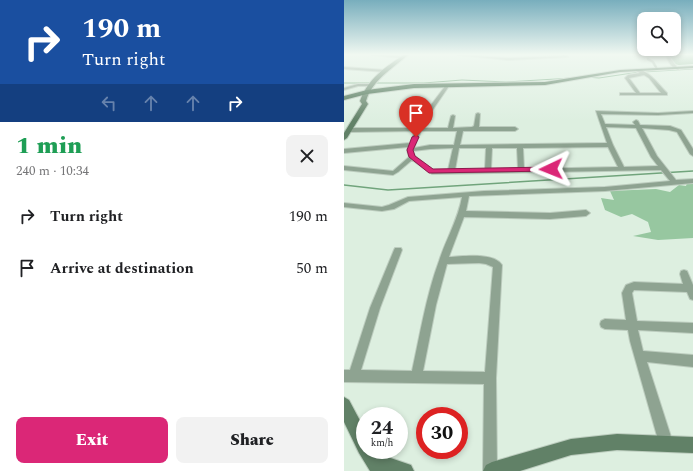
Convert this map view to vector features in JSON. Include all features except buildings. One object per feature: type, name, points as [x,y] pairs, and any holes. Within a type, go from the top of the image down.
[{"type":"main road","points":[[344,137],[365,96],[380,77]]},
{"type":"main road","points":[[344,98],[365,96],[411,87],[532,84],[599,77]]},
{"type":"main road","points":[[344,137],[350,130],[365,104],[365,96]]},
{"type":"main road","points":[[345,408],[356,429]]},
{"type":"main road","points":[[491,471],[571,447],[617,442],[693,445]]},
{"type":"main road","points":[[374,461],[405,471]]},
{"type":"street","points":[[628,77],[627,78],[639,94]]},
{"type":"street","points":[[622,94],[665,94],[646,77]]},
{"type":"street","points":[[344,89],[373,84]]},
{"type":"street","points":[[447,86],[422,121],[420,131],[411,147],[412,157],[432,172],[622,169],[667,172]]},
{"type":"street","points":[[622,169],[610,145],[598,112],[658,114],[693,112]]},
{"type":"street","points":[[632,112],[646,143],[676,183]]},
{"type":"street","points":[[476,129],[478,114]]},
{"type":"street","points":[[450,129],[453,116]]},
{"type":"street","points":[[603,125],[638,125],[675,129],[679,131],[693,154]]},
{"type":"street","points":[[350,130],[420,131],[450,129],[516,129]]},
{"type":"street","points":[[451,172],[460,130]]},
{"type":"street","points":[[344,151],[411,147],[610,145]]},
{"type":"street","points":[[520,146],[521,170]]},
{"type":"street","points":[[488,171],[489,147]]},
{"type":"street","points":[[344,168],[394,172],[412,157]]},
{"type":"street","points":[[344,205],[382,210],[391,208],[408,199],[466,194],[604,189],[693,182]]},
{"type":"street","points":[[416,377],[443,261],[463,214],[466,194]]},
{"type":"street","points":[[463,214],[550,216],[586,213]]},
{"type":"street","points":[[398,250],[349,376],[490,378]]},
{"type":"street","points":[[443,261],[483,260],[493,261],[498,265],[490,378],[491,471]]},
{"type":"street","points":[[666,443],[640,356],[632,325],[627,293],[629,288],[634,286],[692,292],[684,274]]},
{"type":"street","points":[[605,324],[693,328]]},
{"type":"street","points":[[640,356],[693,361]]},
{"type":"shaded area","points":[[687,183],[693,183],[693,238],[658,240],[633,236],[651,232],[648,222],[632,214],[621,217],[605,210],[601,198],[614,200],[610,191],[656,189],[670,192],[679,185],[686,186]]},
{"type":"waterway","points":[[586,77],[606,77]]},
{"type":"waterway","points":[[344,83],[424,83],[462,80],[506,82],[572,78]]},
{"type":"waterway","points":[[344,185],[388,190],[693,171]]},
{"type":"route","points":[[416,137],[410,150],[412,157],[432,172],[551,169]]}]
